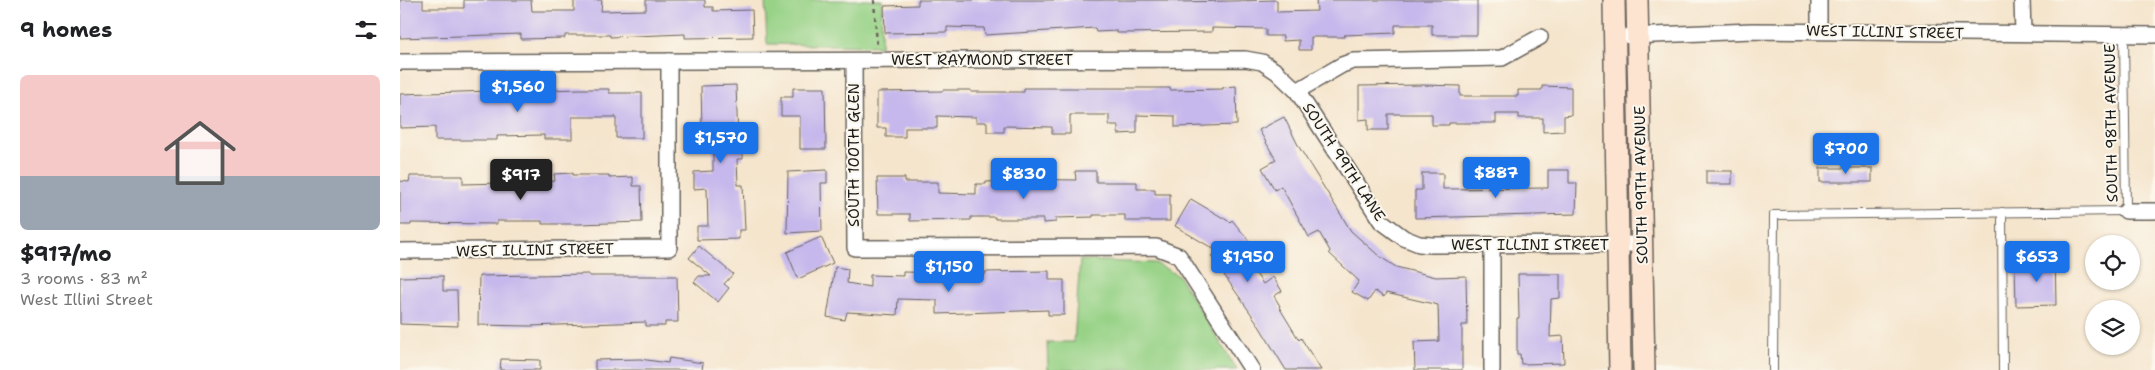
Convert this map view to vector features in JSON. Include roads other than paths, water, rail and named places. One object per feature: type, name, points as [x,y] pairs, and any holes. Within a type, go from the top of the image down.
[{"type":"main road","name":"SOUTH 99TH AVENUE","points":[[1614,0],[1620,370]]},
{"type":"main road","name":"SOUTH 99TH AVENUE","points":[[1637,0],[1644,370]]},
{"type":"street","points":[[1819,0],[1819,31]]},
{"type":"street","points":[[2022,0],[2023,33]]},
{"type":"street","name":"WEST ILLINI STREET","points":[[1614,36],[1752,31],[2155,34]]},
{"type":"street","points":[[1297,91],[1342,65],[1353,61],[1502,58],[1540,37]]},
{"type":"street","name":"WEST RAYMOND STREET","points":[[400,62],[1245,59],[1262,62],[1297,91]]},
{"type":"street","name":"WEST ILLINI STREET","points":[[400,251],[669,248],[669,61]]},
{"type":"street","name":"SOUTH 100TH GLEN","points":[[854,61],[855,248],[1156,247],[1180,256],[1252,370]]},
{"type":"street","name":"SOUTH 99TH LANE","points":[[1297,91],[1381,221],[1396,234],[1419,244]]},
{"type":"street","points":[[2126,211],[2155,211]]},
{"type":"street","name":"WEST ILLINI STREET","points":[[1419,244],[1642,244]]},
{"type":"street","points":[[1492,245],[1492,370]]},
{"type":"lane","name":"SOUTH 98TH AVENUE","points":[[2124,34],[2126,211]]},
{"type":"lane","points":[[1773,370],[1774,215],[2126,211]]},
{"type":"lane","points":[[2002,212],[2004,370]]}]
